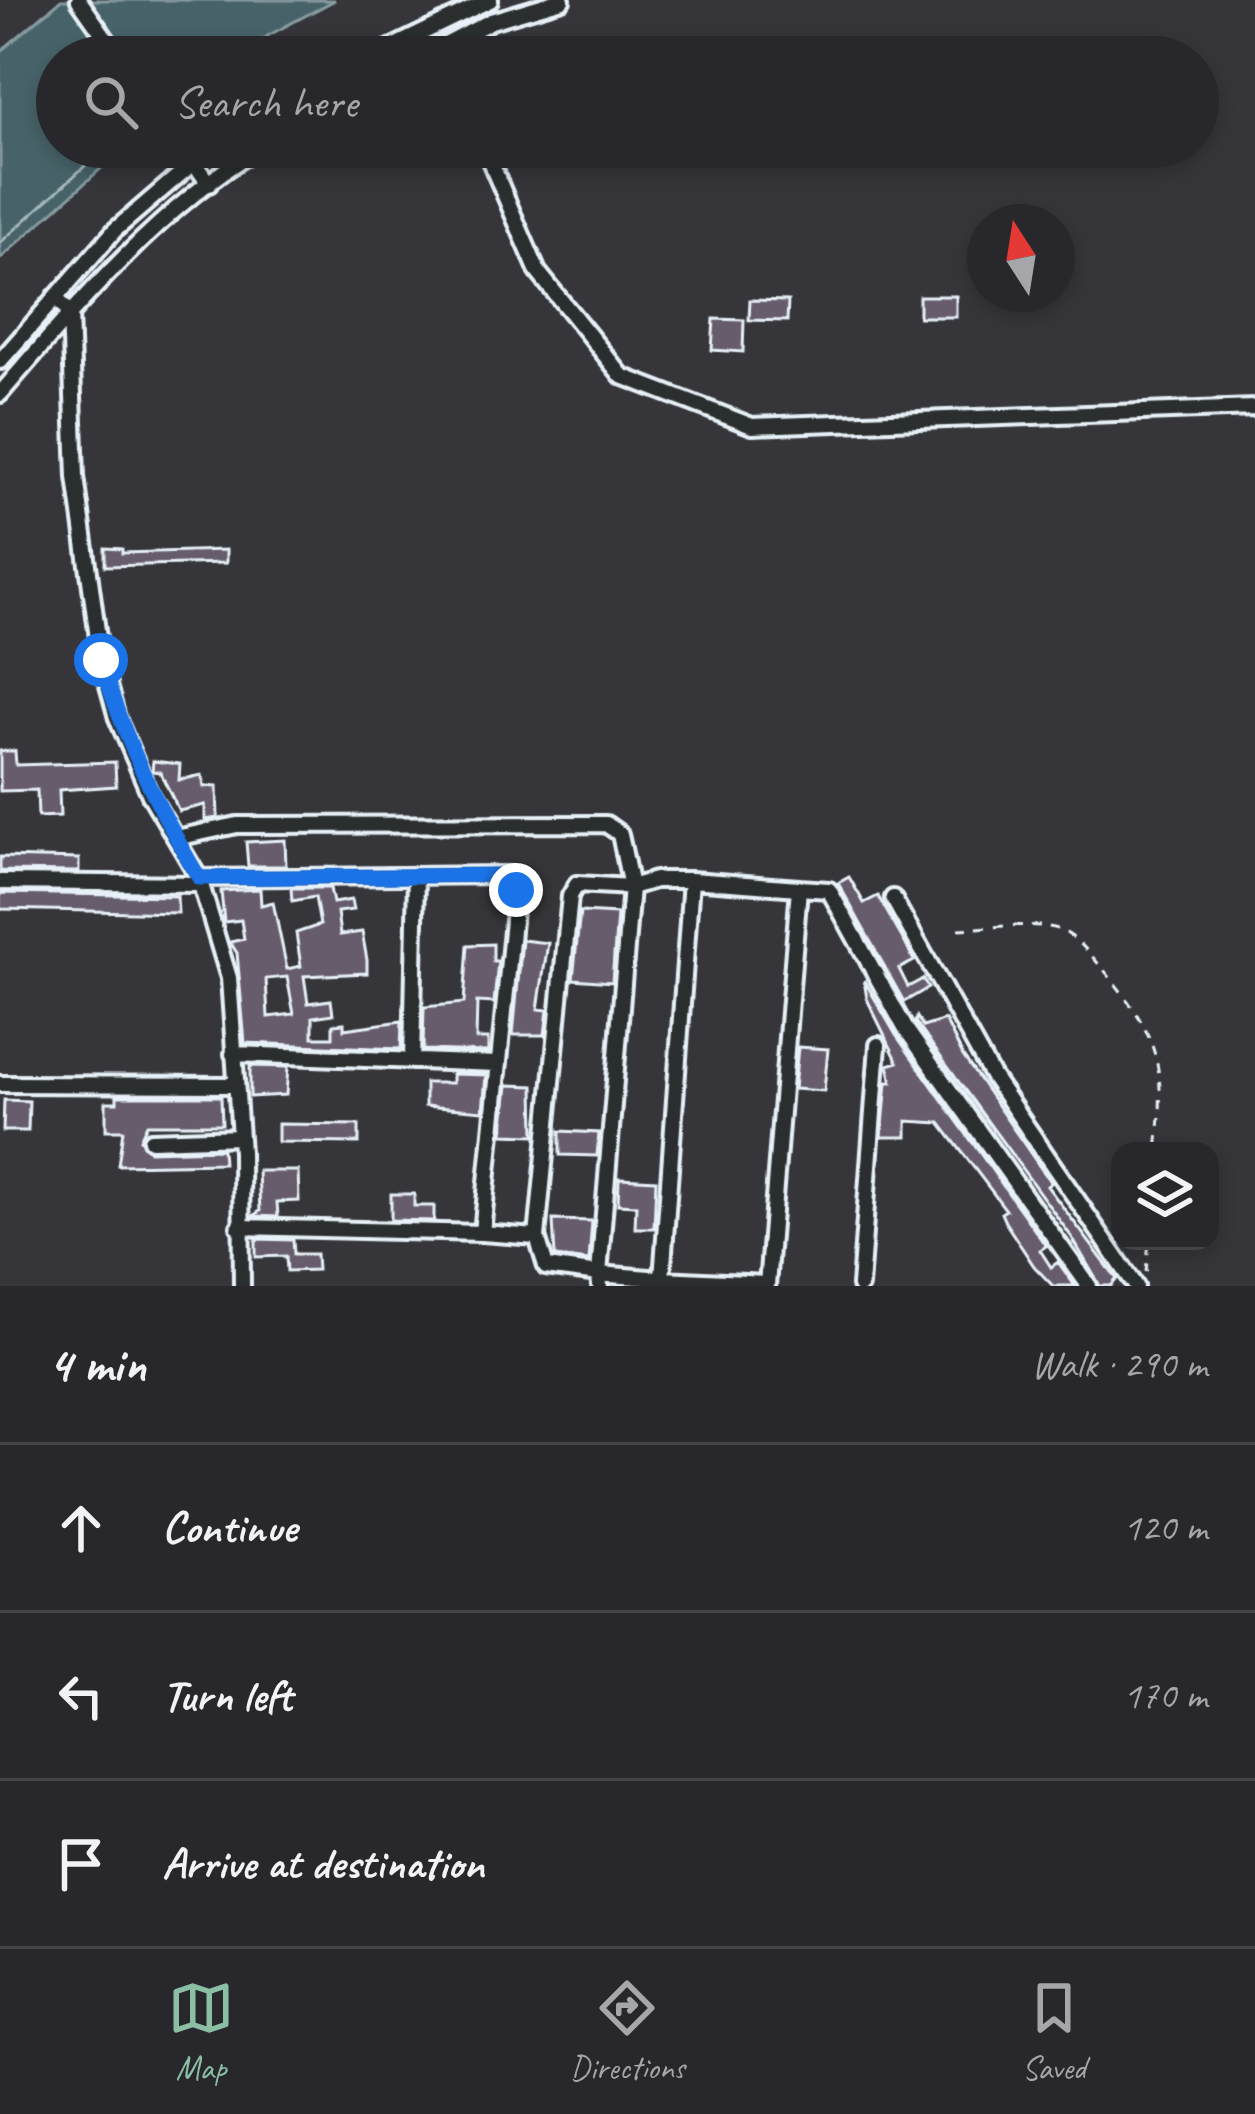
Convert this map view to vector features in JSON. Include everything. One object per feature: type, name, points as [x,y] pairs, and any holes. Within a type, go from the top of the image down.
[{"type":"street","points":[[79,0],[104,36]]},
{"type":"street","points":[[416,36],[490,0]]},
{"type":"street","points":[[464,36],[491,21],[562,0]]},
{"type":"street","points":[[0,361],[116,230],[188,168]]},
{"type":"street","points":[[197,168],[208,184]]},
{"type":"street","points":[[0,394],[70,313],[230,168]]},
{"type":"street","points":[[493,168],[538,272],[622,376],[752,426],[1255,407]]},
{"type":"street","points":[[56,297],[70,313],[76,477],[101,660],[117,718],[200,881],[229,978],[240,1137],[242,1286]]},
{"type":"street","points":[[176,838],[237,825],[606,824],[620,834],[631,886],[600,1280]]},
{"type":"street","points":[[0,882],[507,875],[516,890],[482,1233]]},
{"type":"street","points":[[412,1060],[416,876]]},
{"type":"street","points":[[662,1282],[691,880]]},
{"type":"street","points":[[799,888],[767,1285],[600,1280],[546,1267],[537,1238],[570,896],[577,884],[631,886],[691,880],[829,890],[905,1028],[1089,1286]]},
{"type":"street","points":[[892,898],[992,1076],[1140,1286]]},
{"type":"street","points":[[860,1286],[878,1045]]},
{"type":"street","points":[[233,1054],[497,1064]]},
{"type":"street","points":[[0,1084],[236,1085]]},
{"type":"street","points":[[151,1140],[240,1137]]},
{"type":"street","points":[[239,1227],[537,1238]]},
{"type":"path","points":[[959,929],[1058,928],[1082,945],[1142,1015],[1155,1042],[1163,1093],[1158,1142]]},
{"type":"path","points":[[1140,1286],[1147,1250]]},
{"type":"water","points":[[61,0],[335,0],[268,36],[36,36],[36,168],[102,168],[0,259],[0,52]]},
{"type":"building","points":[[919,296],[956,296],[956,317],[919,317]]},
{"type":"building","points":[[750,300],[788,301],[787,321],[749,320]]},
{"type":"building","points":[[714,319],[744,320],[743,352],[712,350]]},
{"type":"building","points":[[105,548],[122,549],[122,553],[226,550],[226,563],[105,566]]},
{"type":"building","points":[[0,751],[15,751],[16,765],[115,762],[116,786],[59,790],[60,816],[38,817],[37,790],[0,791]]},
{"type":"building","points":[[153,761],[180,764],[179,780],[202,775],[204,787],[217,786],[218,818],[205,820],[205,805],[179,811],[160,772],[152,771]]},
{"type":"building","points":[[285,840],[286,866],[248,866],[246,842]]},
{"type":"building","points":[[0,857],[79,859],[79,872],[0,871]]},
{"type":"building","points":[[849,877],[864,903],[878,896],[909,950],[914,961],[899,969],[908,987],[923,979],[928,988],[904,1002],[838,883]]},
{"type":"building","points":[[291,888],[330,888],[333,903],[351,900],[353,910],[337,912],[340,935],[362,932],[367,960],[367,973],[304,976],[308,1003],[331,1000],[333,1014],[313,1017],[313,1037],[333,1037],[333,1024],[344,1023],[344,1029],[402,1021],[401,1049],[245,1043],[237,953],[230,942],[244,939],[241,920],[224,922],[221,891],[260,889],[261,905],[273,902],[287,969],[301,966],[296,933],[320,925],[315,897],[292,901]],"holes":[[[287,977],[294,1014],[268,1017],[266,979]]]},
{"type":"building","points":[[0,893],[177,896],[178,913],[0,909]]},
{"type":"building","points":[[580,912],[617,914],[612,982],[573,979]]},
{"type":"building","points":[[522,940],[548,943],[538,1009],[548,1010],[545,1035],[513,1035]]},
{"type":"building","points":[[493,944],[493,961],[498,961],[494,1003],[477,1002],[476,1039],[488,1039],[488,1052],[423,1050],[424,1007],[464,1003],[468,945]]},
{"type":"building","points":[[864,980],[896,1035],[1046,1246],[1040,1250],[1051,1267],[1058,1262],[1075,1286],[1053,1286],[1034,1266],[1005,1222],[1001,1213],[1006,1210],[940,1123],[907,1121],[907,1137],[882,1137],[887,1082],[892,1082],[888,1065],[898,1062],[867,999]]},
{"type":"building","points":[[917,1017],[923,1027],[945,1020],[963,1056],[1051,1183],[1047,1186],[1117,1279],[1111,1286],[1100,1286],[1071,1236],[915,1022]]},
{"type":"building","points":[[798,1047],[828,1049],[824,1091],[794,1089]]},
{"type":"building","points":[[250,1066],[288,1067],[286,1095],[250,1097]]},
{"type":"building","points":[[452,1074],[486,1075],[483,1111],[425,1106],[425,1083],[452,1083]]},
{"type":"building","points":[[508,1085],[534,1086],[535,1135],[503,1134]]},
{"type":"building","points":[[117,1096],[221,1096],[222,1124],[147,1124],[140,1139],[150,1151],[222,1149],[223,1163],[118,1165],[123,1130],[106,1130],[106,1102],[117,1102]]},
{"type":"building","points":[[4,1100],[29,1101],[28,1131],[3,1131]]},
{"type":"building","points":[[278,1124],[359,1125],[359,1143],[278,1142]]},
{"type":"building","points":[[560,1131],[599,1133],[597,1156],[560,1155]]},
{"type":"building","points":[[258,1171],[298,1171],[299,1201],[277,1202],[278,1217],[253,1216],[260,1211]]},
{"type":"building","points":[[619,1178],[656,1180],[654,1228],[635,1228],[636,1205],[618,1204]]},
{"type":"building","points":[[391,1194],[414,1194],[414,1206],[434,1206],[434,1221],[391,1220]]},
{"type":"building","points":[[553,1220],[592,1221],[589,1261],[555,1257]]},
{"type":"building","points":[[256,1239],[293,1240],[294,1254],[316,1254],[317,1270],[287,1271],[286,1256],[256,1257]]},
{"type":"route","points":[[101,660],[117,718],[150,795],[199,878],[507,875],[516,890]]}]
